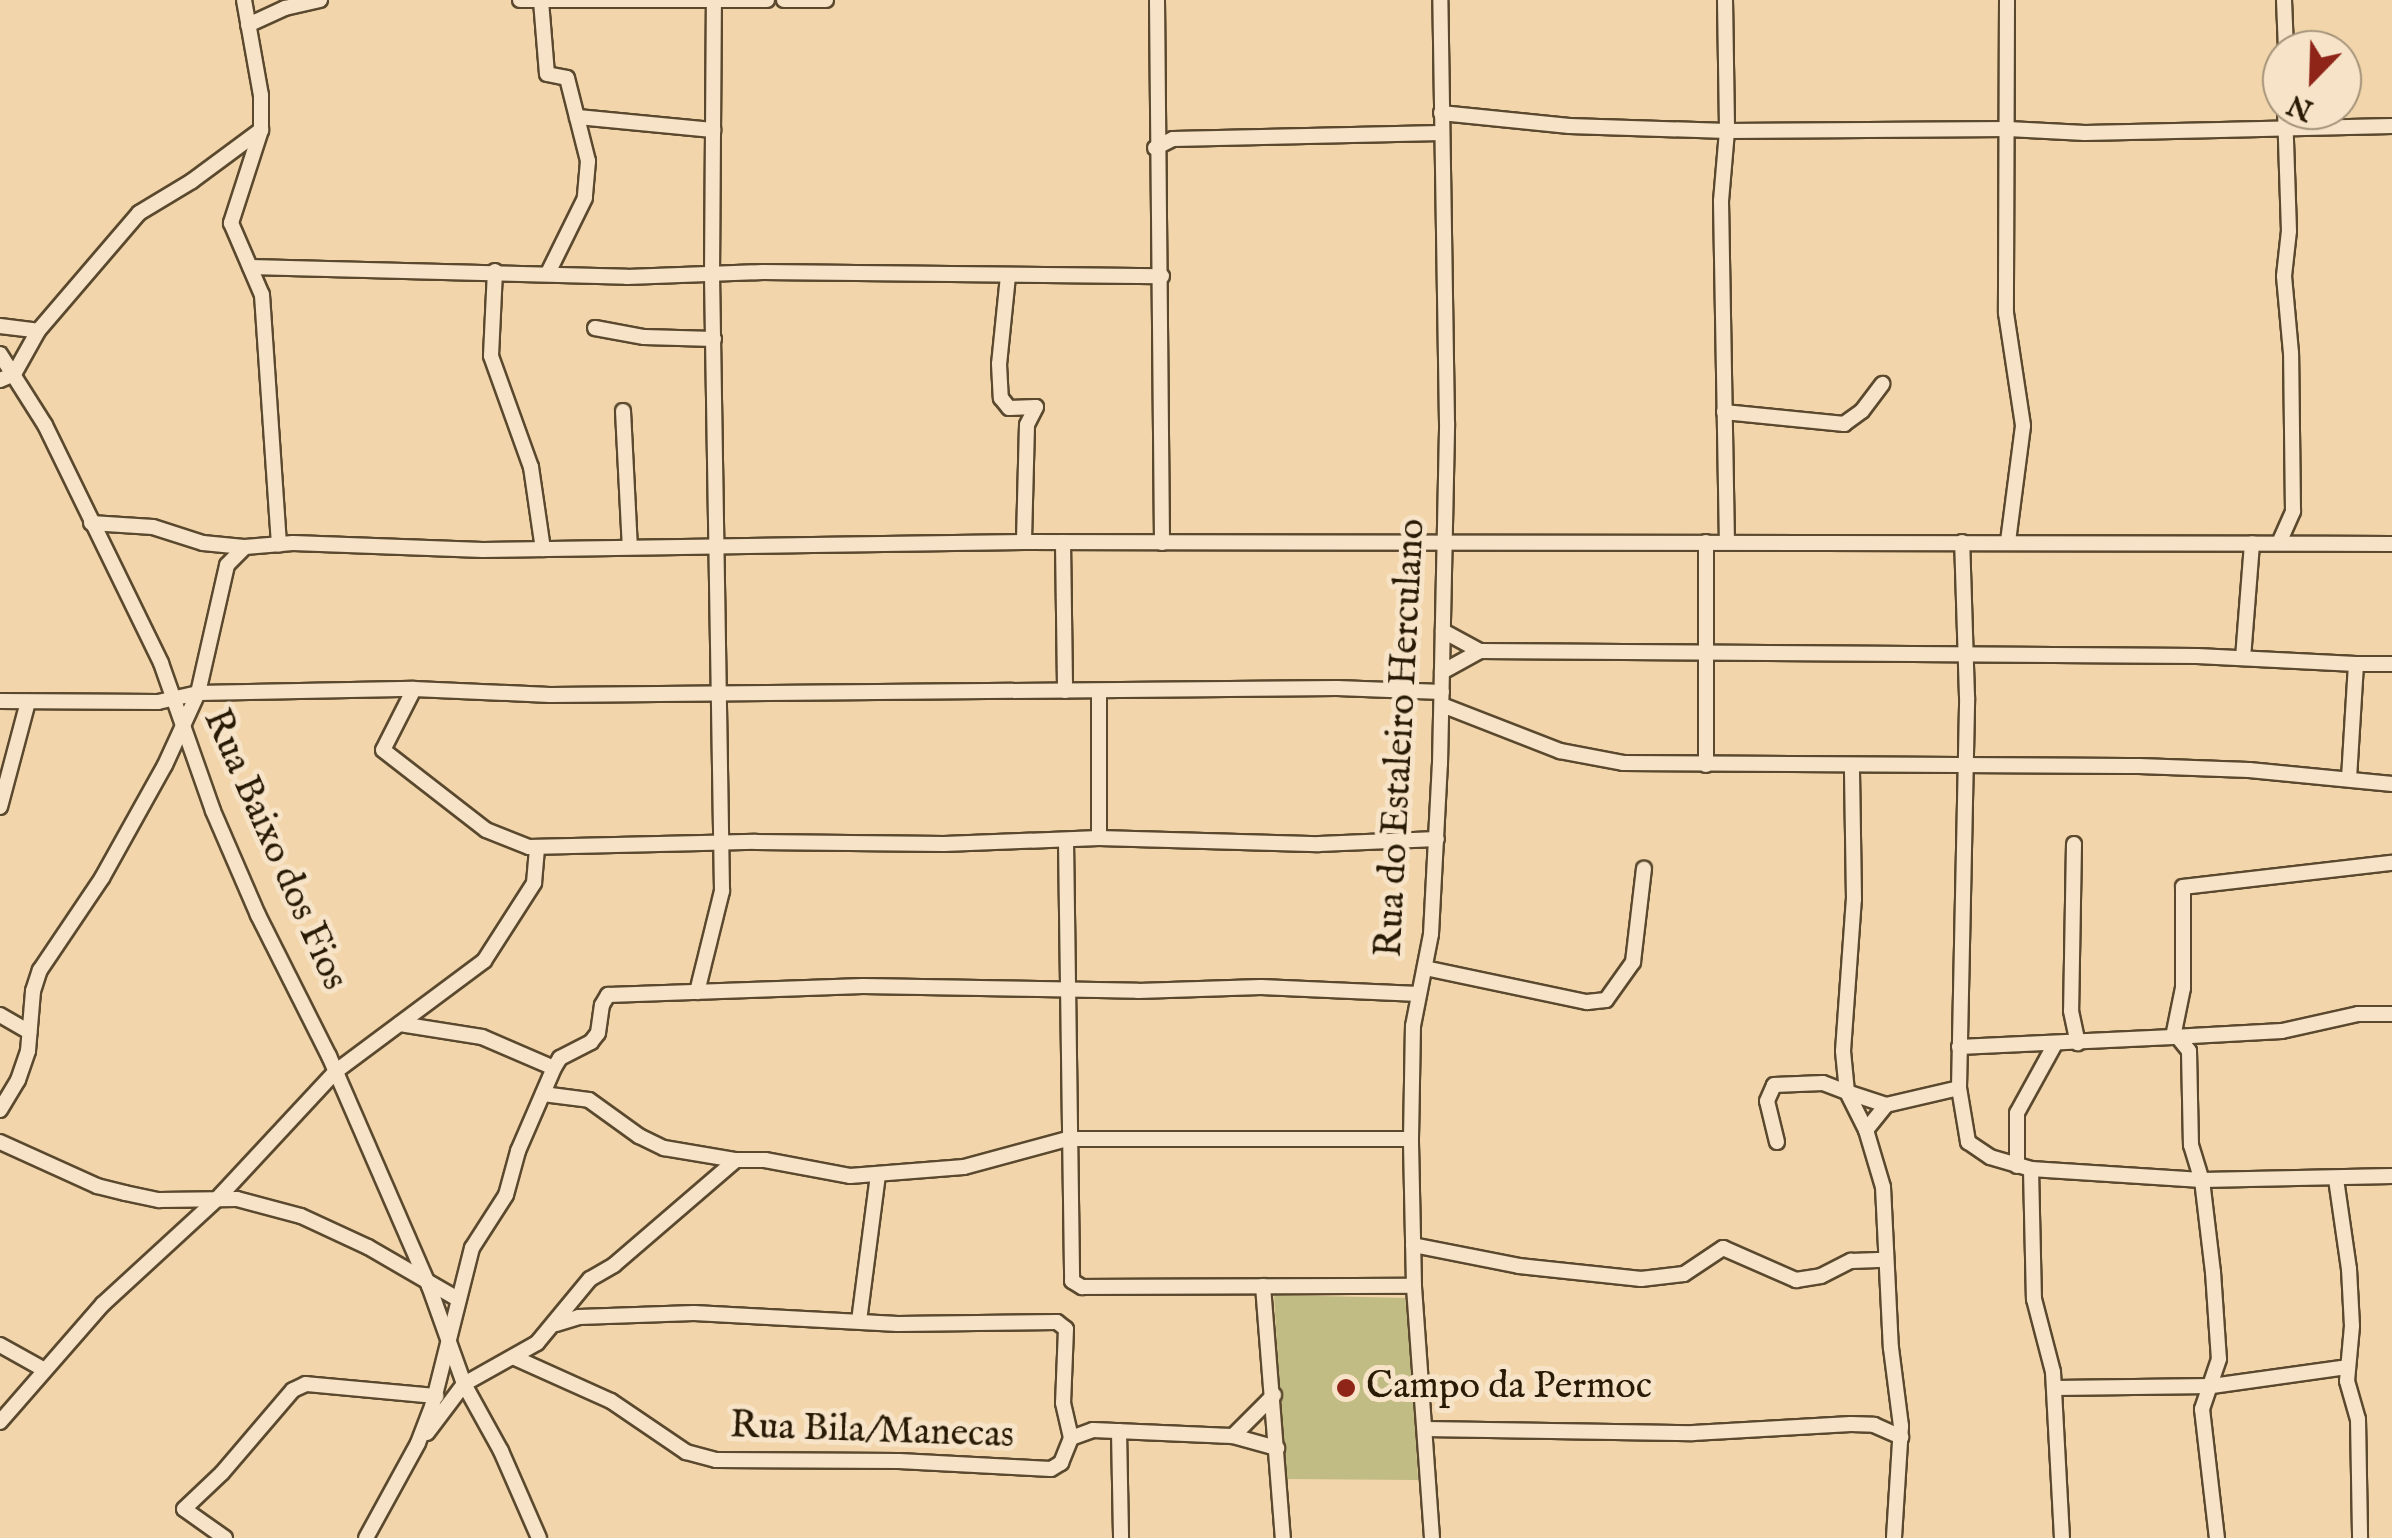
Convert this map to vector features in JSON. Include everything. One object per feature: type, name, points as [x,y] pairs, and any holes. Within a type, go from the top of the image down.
[{"type":"street","points":[[244,0],[261,95],[261,130],[231,223],[262,295],[279,544]]},
{"type":"street","points":[[248,26],[285,8],[320,0]]},
{"type":"street","points":[[520,0],[767,0]]},
{"type":"street","points":[[697,992],[721,906],[723,842],[712,276],[714,0]]},
{"type":"street","points":[[784,0],[826,0]]},
{"type":"street","points":[[1157,0],[1154,126],[1162,276],[1162,542]]},
{"type":"street","name":"Rua do Estaleiro Herculano","points":[[1432,1538],[1414,1286],[1411,1139],[1413,1026],[1425,968],[1437,838],[1442,699],[1446,541],[1440,0]]},
{"type":"street","points":[[1726,0],[1727,132],[1722,201],[1727,542]]},
{"type":"street","points":[[2006,0],[2006,314],[2023,426],[2008,542]]},
{"type":"street","points":[[2284,0],[2285,30]]},
{"type":"street","points":[[541,1],[547,74],[566,76],[588,161],[585,198],[548,273]]},
{"type":"street","points":[[1441,113],[1568,126],[1727,132],[2008,129],[2085,134],[2285,130],[2289,232],[2284,276],[2291,352],[2293,512],[2279,544]]},
{"type":"street","points":[[577,116],[713,130]]},
{"type":"street","points":[[1154,126],[1173,139]]},
{"type":"street","points":[[2362,127],[2392,126]]},
{"type":"street","points":[[7,377],[38,331],[139,213],[261,130]]},
{"type":"street","points":[[1155,148],[1173,139],[1442,133]]},
{"type":"street","points":[[250,267],[712,276],[1162,276]]},
{"type":"street","points":[[494,271],[491,356],[531,467],[542,549]]},
{"type":"street","points":[[1008,276],[999,364],[1001,398],[1010,408],[1036,407],[1027,425],[1024,542]]},
{"type":"street","points":[[0,326],[38,331]]},
{"type":"street","points":[[595,328],[644,337],[714,339]]},
{"type":"street","name":"Rua Baixo dos Fios","points":[[0,354],[7,377],[45,426],[161,663],[181,730],[258,915],[336,1072],[429,1286],[464,1384],[479,1409]]},
{"type":"street","points":[[1724,412],[1844,424],[1862,411],[1882,384]]},
{"type":"street","points":[[623,410],[630,547]]},
{"type":"street","points":[[2293,512],[2308,544]]},
{"type":"street","points":[[91,524],[153,527],[203,543],[245,547],[279,544],[418,550],[1024,542],[2392,544]]},
{"type":"street","points":[[1063,542],[1065,692]]},
{"type":"street","points":[[1706,542],[1706,765]]},
{"type":"street","points":[[1962,542],[1966,654],[1958,1047],[1959,1088],[1968,1142],[1990,1157],[2024,1168],[2202,1180],[2392,1176]]},
{"type":"street","points":[[2243,658],[2252,543]]},
{"type":"street","points":[[0,1110],[18,1080],[40,970],[132,827],[181,730],[198,693],[201,664],[227,565],[245,547]]},
{"type":"street","points":[[1443,632],[1480,650],[2243,658],[2392,664]]},
{"type":"street","points":[[1442,672],[1480,650]]},
{"type":"street","points":[[2348,779],[2356,664]]},
{"type":"street","points":[[0,701],[414,690],[720,695],[902,689],[1065,692],[1337,688],[1442,699],[1592,760],[1706,765],[2139,766],[2392,784]]},
{"type":"street","points":[[414,690],[383,750],[486,830],[537,848],[1099,838],[1319,844],[1437,838]]},
{"type":"street","points":[[1099,691],[1099,838]]},
{"type":"street","points":[[0,808],[28,702]]},
{"type":"street","points":[[1852,766],[1854,899],[1842,1051],[1848,1092],[1866,1130],[1883,1187],[1885,1260],[1901,1438],[1894,1538]]},
{"type":"street","points":[[1066,841],[1069,1264],[1075,1285],[1414,1286]]},
{"type":"street","points":[[2074,844],[2072,1012],[2078,1043]]},
{"type":"street","points":[[0,1422],[103,1304],[217,1199],[336,1072],[490,954],[534,883],[537,848]]},
{"type":"street","points":[[2217,1538],[2202,1409],[2220,1359],[2202,1180],[2191,1145],[2189,1052],[2179,1036],[2185,954],[2182,890],[2186,884],[2392,863]]},
{"type":"street","points":[[1425,968],[1587,1002],[1606,1000],[1633,962],[1644,868]]},
{"type":"street","points":[[366,1538],[418,1443],[436,1396],[456,1298],[472,1248],[506,1195],[518,1151],[554,1068],[560,1058],[598,1033],[602,1004],[608,995],[864,986],[1157,991],[1261,987],[1419,994]]},
{"type":"street","points":[[1958,1047],[2282,1031],[2358,1014],[2392,1014]]},
{"type":"street","points":[[0,1015],[30,1032]]},
{"type":"street","points":[[400,1024],[482,1036],[554,1068]]},
{"type":"street","points":[[2189,1052],[2203,1032]]},
{"type":"street","points":[[2054,1044],[2017,1113],[2034,1299],[2055,1388],[2062,1538]]},
{"type":"street","points":[[1777,1142],[1767,1101],[1774,1085],[1823,1084],[1886,1105],[1959,1088]]},
{"type":"street","points":[[543,1094],[589,1100],[645,1140],[664,1148],[736,1160],[765,1160],[836,1176],[964,1167],[1067,1139],[1411,1139]]},
{"type":"street","points":[[1866,1130],[1886,1105]]},
{"type":"street","points":[[0,1142],[97,1186],[160,1200],[217,1199],[263,1205],[324,1224],[456,1298]]},
{"type":"street","points":[[418,1443],[464,1384],[537,1344],[590,1279],[614,1265],[736,1160]]},
{"type":"street","points":[[859,1322],[878,1175]]},
{"type":"street","points":[[2336,1178],[2350,1282],[2351,1343],[2347,1367],[2358,1419],[2360,1538]]},
{"type":"street","points":[[1413,1245],[1519,1266],[1625,1279],[1684,1274],[1723,1248],[1796,1280],[1821,1276],[1851,1260],[1885,1260]]},
{"type":"street","points":[[1263,1286],[1284,1538]]},
{"type":"street","points":[[556,1324],[579,1318],[694,1313],[859,1322],[1062,1323],[1066,1329],[1064,1418],[1071,1438],[1094,1430],[1233,1436],[1277,1448]]},
{"type":"street","points":[[0,1345],[45,1370]]},
{"type":"street","name":"Rua Bila/Manecas","points":[[513,1358],[611,1401],[686,1452],[716,1460],[900,1461],[1052,1469],[1062,1464],[1071,1438]]},
{"type":"street","points":[[2055,1388],[2212,1386],[2347,1367]]},
{"type":"street","points":[[484,1374],[479,1409],[539,1538]]},
{"type":"street","points":[[225,1538],[184,1509],[268,1423],[293,1390],[306,1384],[436,1396]]},
{"type":"street","points":[[1233,1436],[1274,1395]]},
{"type":"street","points":[[1425,1429],[1693,1433],[1868,1424],[1901,1438]]},
{"type":"street","points":[[1119,1431],[1120,1538]]},
{"type":"street","points":[[520,1538],[532,1522]]},
{"type":"shaded area","name":"Campo da Permoc","points":[[1274,1295],[1408,1298],[1418,1480],[1285,1479]]},
{"type":"place","name":"Campo da Permoc","points":[[1346,1388]]}]
